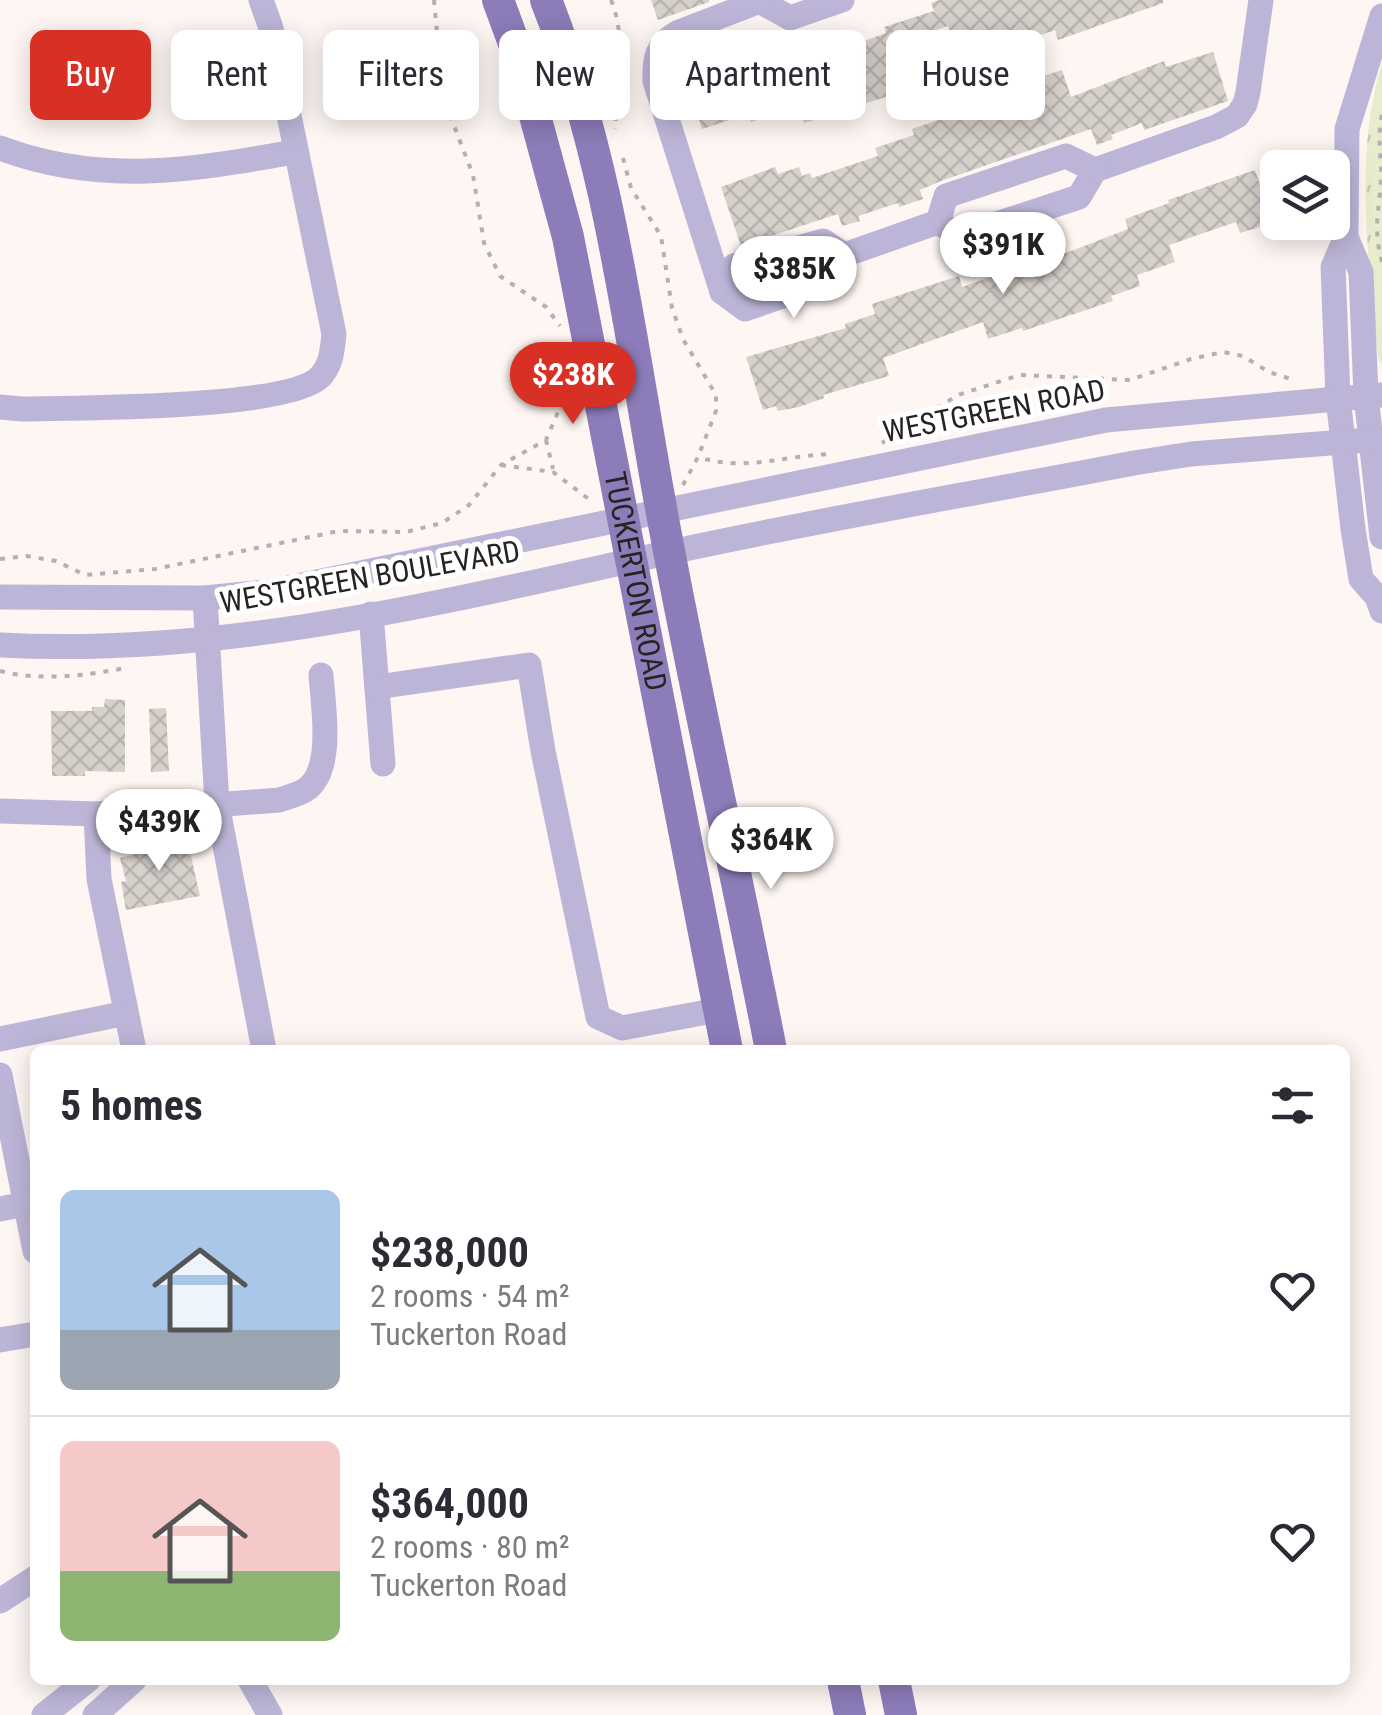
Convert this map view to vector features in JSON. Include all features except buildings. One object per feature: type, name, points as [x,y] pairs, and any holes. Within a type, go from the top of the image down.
[{"type":"main road","name":"TUCKERTON ROAD","points":[[498,0],[519,57],[568,236],[608,511],[630,561],[725,1045]]},
{"type":"main road","name":"TUCKERTON ROAD","points":[[546,0],[584,118],[612,227],[662,513],[770,1045]]},
{"type":"main road","points":[[844,1685],[850,1715]]},
{"type":"main road","points":[[895,1685],[901,1715]]},
{"type":"street","points":[[0,407],[200,404],[287,391],[318,380],[331,362],[334,334],[271,28],[260,0]]},
{"type":"street","points":[[842,0],[790,18],[762,1],[677,33],[658,50],[654,80],[722,292],[745,308],[829,280],[844,255],[938,222]]},
{"type":"street","points":[[938,222],[960,236],[1079,197],[1095,170],[1216,127],[1236,116],[1246,104],[1261,0]]},
{"type":"street","points":[[1347,150],[1347,128],[1382,16]]},
{"type":"street","points":[[1,151],[133,174],[195,170],[294,152]]},
{"type":"street","points":[[938,222],[946,196],[1066,156],[1095,170]]},
{"type":"street","points":[[1345,240],[1332,267],[1338,398],[1361,578],[1380,597]]},
{"type":"street","points":[[1347,240],[1361,272],[1374,396],[1382,537]]},
{"type":"street","points":[[722,292],[734,266],[823,241],[844,255]]},
{"type":"street","name":"WESTGREEN ROAD","points":[[608,511],[662,513],[1106,420],[1374,396]]},
{"type":"street","points":[[630,561],[1134,463],[1191,454],[1376,439]]},
{"type":"street","name":"WESTGREEN BOULEVARD","points":[[0,597],[205,598],[273,591],[608,511]]},
{"type":"street","name":"WESTGREEN BOULEVARD","points":[[0,645],[207,639],[305,628],[630,561]]},
{"type":"street","points":[[205,598],[217,804],[263,1045]]},
{"type":"street","points":[[371,614],[383,764]]},
{"type":"street","points":[[377,687],[530,665],[543,751],[598,1017],[622,1028],[718,1010]]},
{"type":"street","points":[[0,811],[96,814],[279,800],[307,790],[320,774],[325,739],[321,675]]},
{"type":"street","points":[[96,814],[99,879],[133,1045]]},
{"type":"street","points":[[0,1039],[126,1013]]},
{"type":"street","points":[[0,1076],[20,1205],[30,1236]]},
{"type":"street","points":[[0,1340],[30,1335]]},
{"type":"street","points":[[0,1601],[30,1581]]},
{"type":"street","points":[[44,1715],[82,1685]]},
{"type":"street","points":[[95,1715],[128,1685]]},
{"type":"street","points":[[253,1685],[270,1715]]},
{"type":"path","points":[[434,0],[443,97],[472,175],[484,243],[500,276],[546,307],[561,326]]},
{"type":"path","points":[[611,0],[616,14],[619,68],[615,131]]},
{"type":"path","points":[[1382,114],[1378,128],[1380,187],[1375,216],[1382,264]]},
{"type":"path","points":[[620,150],[631,188],[661,236],[672,308],[683,339],[716,395],[716,411],[683,485]]},
{"type":"path","points":[[881,443],[958,395],[1020,375],[1130,380],[1223,352],[1243,356],[1269,372],[1303,382]]},
{"type":"path","points":[[553,472],[546,440],[570,384]]},
{"type":"path","points":[[0,559],[26,556],[56,561],[85,575],[155,569],[338,531],[406,532],[442,523],[469,505],[501,465],[546,440]]},
{"type":"path","points":[[698,457],[717,463],[750,465],[790,456],[835,453]]},
{"type":"path","points":[[501,465],[553,472],[608,511]]},
{"type":"green space","points":[[1382,62],[1382,366],[1371,283],[1366,172],[1373,98]]}]
